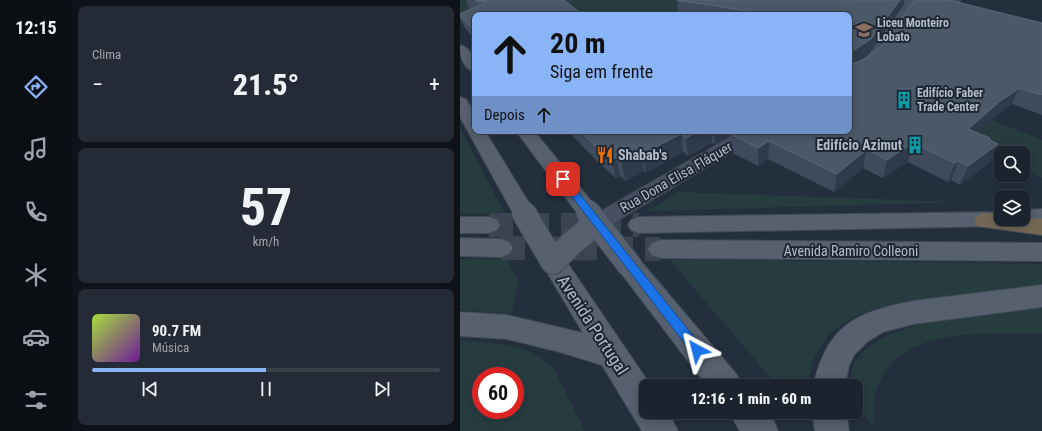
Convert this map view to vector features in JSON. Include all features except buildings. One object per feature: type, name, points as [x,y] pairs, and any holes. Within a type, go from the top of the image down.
[{"type":"highway","points":[[1030,225],[1042,227]]},
{"type":"main road","points":[[460,49],[472,64]]},
{"type":"main road","points":[[460,102],[472,124]]},
{"type":"main road","name":"Avenida Portugal","points":[[477,134],[554,264],[639,397]]},
{"type":"main road","points":[[527,134],[720,379]]},
{"type":"main road","points":[[1030,217],[1042,216]]},
{"type":"main road","points":[[554,264],[593,218]]},
{"type":"main road","name":"Avenida Ramiro Colleoni","points":[[639,225],[994,220]]},
{"type":"main road","points":[[460,224],[489,225]]},
{"type":"main road","points":[[460,247],[501,248]]},
{"type":"main road","name":"Avenida Ramiro Colleoni","points":[[660,249],[1042,252]]},
{"type":"main road","points":[[830,379],[832,366],[838,353],[851,338],[867,326],[908,312],[1042,296]]},
{"type":"main road","points":[[460,324],[518,330],[560,339],[613,355]]},
{"type":"main road","points":[[653,419],[661,431]]},
{"type":"main road","points":[[752,419],[761,431]]},
{"type":"main road","points":[[830,419],[832,431]]},
{"type":"street","points":[[852,73],[874,58],[908,1],[955,10]]},
{"type":"street","name":"Rua Dona Elisa Fláquer","points":[[593,218],[616,212],[749,134]]},
{"type":"green space","points":[[460,0],[866,0],[843,12],[472,12],[472,36],[460,22]]},
{"type":"green space","points":[[991,120],[1042,140],[1042,178],[1030,172],[1030,146],[994,146],[994,157],[961,142]]},
{"type":"green space","points":[[460,128],[505,214],[460,214]]},
{"type":"green space","points":[[678,192],[705,193],[963,202],[647,211]]},
{"type":"green space","points":[[460,259],[507,259],[518,280],[512,314],[460,310]]},
{"type":"green space","points":[[669,259],[1042,264],[1042,287],[886,306],[857,316],[832,332],[823,342],[811,369],[810,379],[772,379]]},
{"type":"green space","points":[[1042,306],[1042,333],[993,333],[968,335],[943,338],[920,345],[900,356],[884,374],[874,398],[874,426],[863,415],[863,379],[851,379],[851,374],[855,362],[870,347],[890,335],[914,326],[941,319]]},
{"type":"green space","points":[[460,341],[509,346],[532,353],[543,359],[553,367],[585,431],[460,431]]},
{"type":"tunnel","points":[[489,225],[639,225]]},
{"type":"tunnel","points":[[501,248],[660,249]]},
{"type":"place","name":"Liceu Monteiro Lobato","points":[[864,30]]},
{"type":"place","name":"Edifício Faber Trade Center","points":[[904,100]]},
{"type":"place","name":"Edifício Azimut","points":[[915,145]]},
{"type":"place","name":"Shabab's","points":[[605,155]]},
{"type":"route","points":[[563,179],[697,350]]}]
